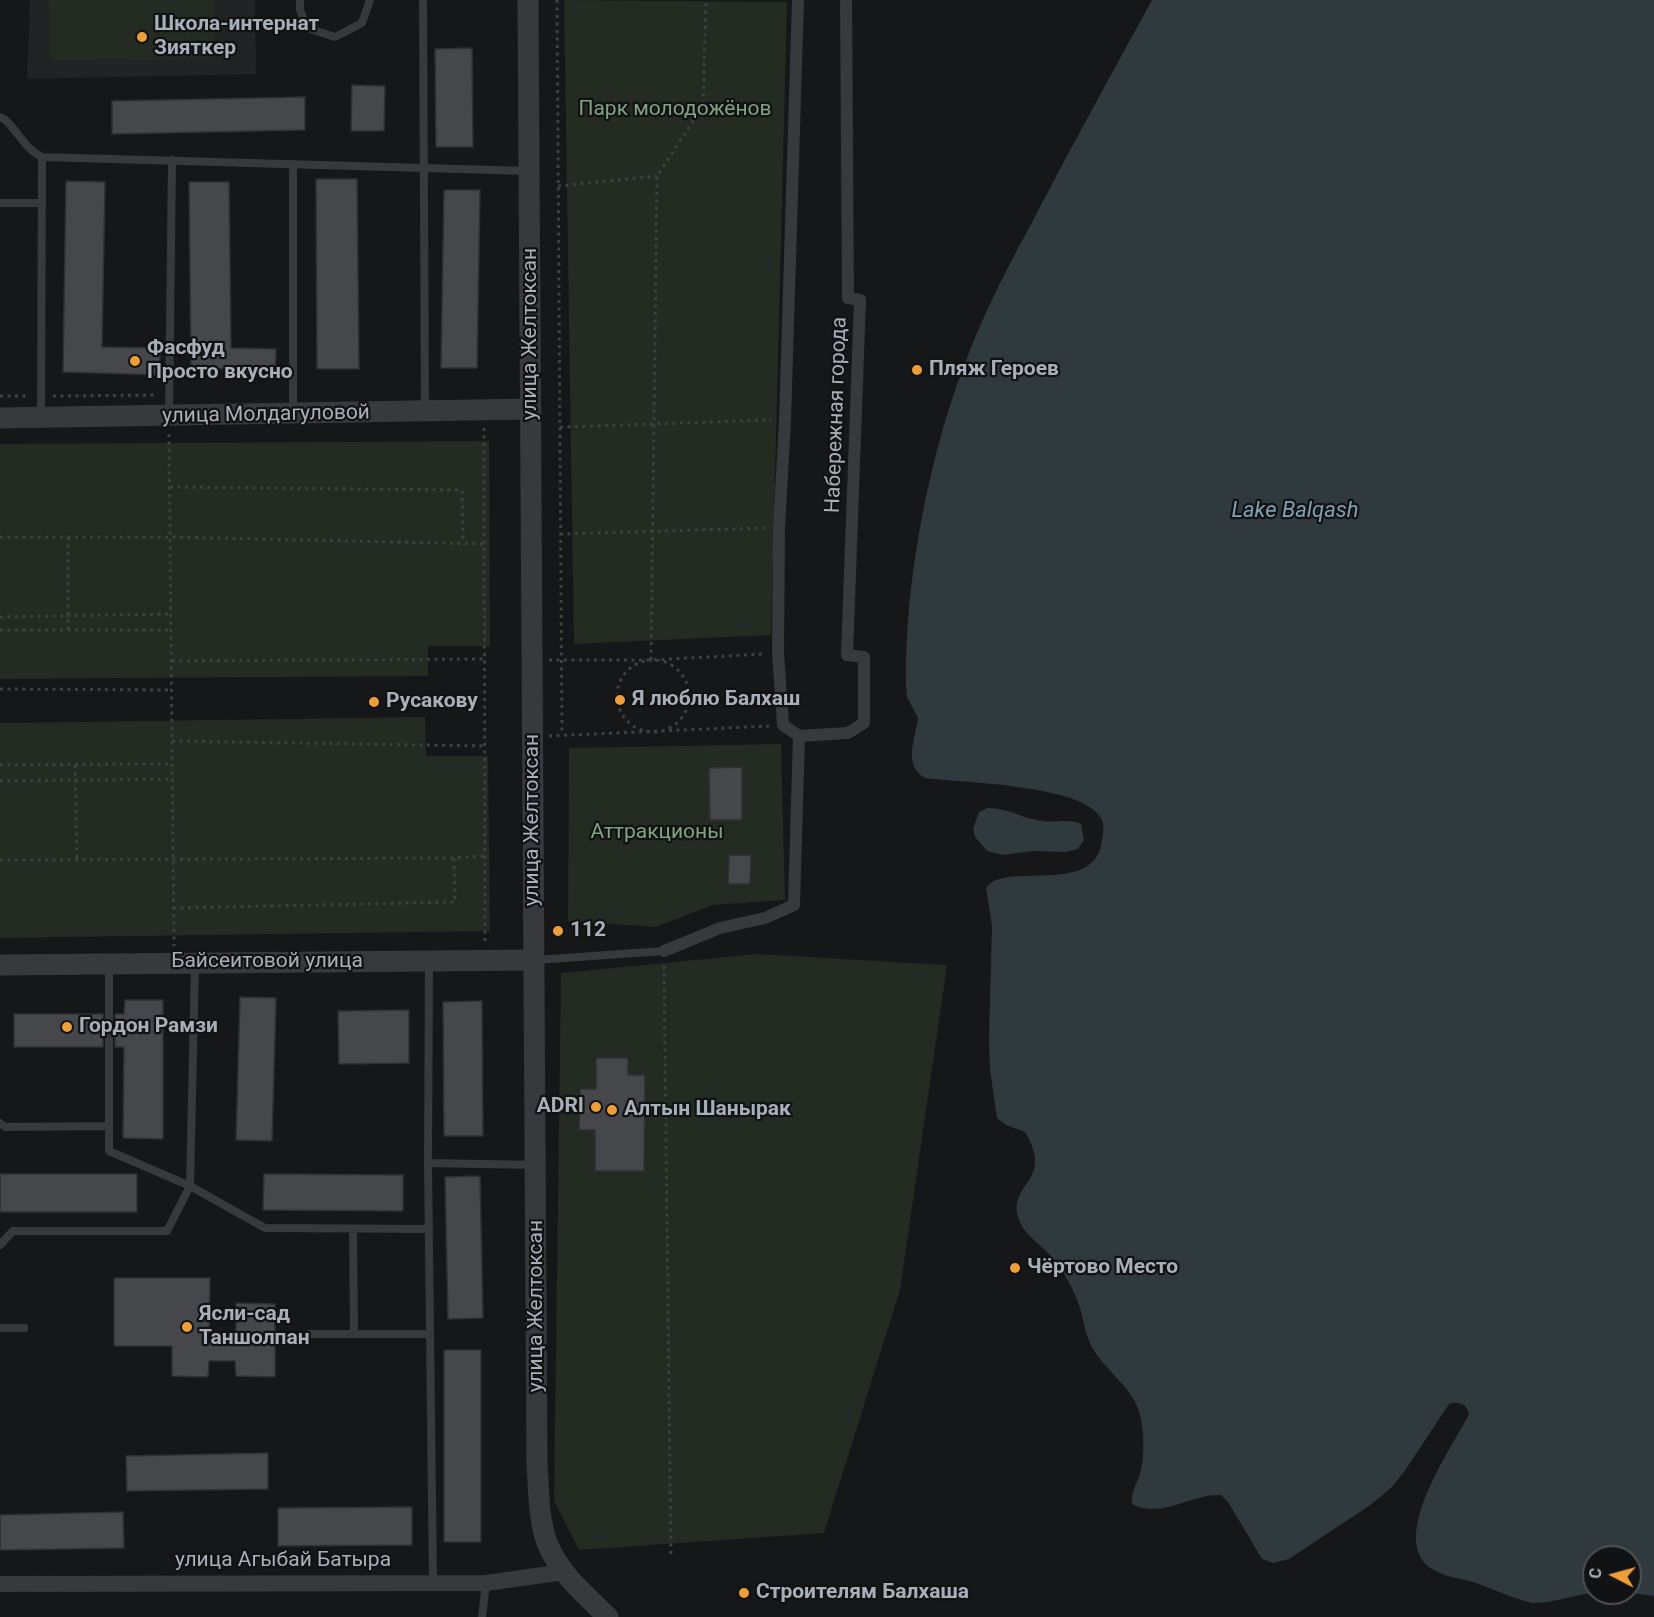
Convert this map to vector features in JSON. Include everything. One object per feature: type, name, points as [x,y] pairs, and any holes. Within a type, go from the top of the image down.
[{"type":"street","name":"улица Желтоксан","points":[[528,0],[531,171],[537,1465],[540,1510],[548,1544],[564,1572],[608,1617]]},
{"type":"street","points":[[664,951],[720,928],[765,918],[794,905],[799,736],[783,725],[778,653],[779,528],[785,420],[798,0]]},
{"type":"street","name":"Набережная города","points":[[799,736],[848,733],[864,723],[864,657],[847,655],[860,300],[848,298],[846,0]]},
{"type":"street","name":"улица Молдагуловой","points":[[0,418],[293,415],[531,409]]},
{"type":"street","name":"Байсеитовой улица","points":[[0,965],[533,960]]},
{"type":"street","name":"улица Агыбай Батыра","points":[[0,1584],[486,1583],[564,1572]]},
{"type":"lane","points":[[300,0],[300,10],[307,28],[335,37],[362,23],[370,0]]},
{"type":"lane","points":[[423,0],[424,412]]},
{"type":"lane","points":[[0,117],[7,120],[17,137],[33,153],[42,156],[531,171]]},
{"type":"lane","points":[[41,418],[42,156]]},
{"type":"lane","points":[[169,416],[172,160]]},
{"type":"lane","points":[[292,164],[293,415]]},
{"type":"lane","points":[[0,203],[42,203]]},
{"type":"lane","points":[[533,960],[664,951]]},
{"type":"lane","points":[[429,961],[428,1163],[433,1584]]},
{"type":"lane","points":[[110,963],[109,1150],[190,1186],[266,1228],[429,1229]]},
{"type":"lane","points":[[0,1245],[13,1232],[167,1231],[190,1186],[184,963]]},
{"type":"lane","points":[[0,1123],[5,1127],[108,1126]]},
{"type":"lane","points":[[428,1163],[537,1165]]},
{"type":"lane","points":[[353,1229],[354,1334]]},
{"type":"lane","points":[[0,1328],[24,1328]]},
{"type":"lane","points":[[309,1334],[430,1334]]},
{"type":"lane","points":[[482,1617],[486,1583]]},
{"type":"path","points":[[557,0],[562,735]]},
{"type":"path","points":[[651,660],[657,176],[703,106],[706,0]]},
{"type":"path","points":[[558,186],[657,176]]},
{"type":"path","points":[[484,411],[485,960]]},
{"type":"path","points":[[169,416],[173,908],[184,963]]},
{"type":"path","points":[[560,427],[785,420]]},
{"type":"path","points":[[169,487],[462,490],[463,543]]},
{"type":"path","points":[[560,534],[779,528]]},
{"type":"path","points":[[0,537],[170,537],[484,544]]},
{"type":"path","points":[[68,537],[68,630]]},
{"type":"path","points":[[0,617],[171,614]]},
{"type":"path","points":[[0,630],[171,630]]},
{"type":"path","points":[[533,659],[561,660],[651,660],[661,660],[678,669],[688,685],[688,704],[679,721],[672,727],[654,732],[644,732],[628,723],[618,706],[617,688],[626,671],[642,661],[651,660],[778,653]]},
{"type":"path","points":[[171,661],[485,659]]},
{"type":"path","points":[[0,689],[171,690]]},
{"type":"path","points":[[532,736],[783,725]]},
{"type":"path","points":[[172,741],[485,746]]},
{"type":"path","points":[[0,765],[172,764]]},
{"type":"path","points":[[75,765],[77,859]]},
{"type":"path","points":[[0,781],[172,779]]},
{"type":"path","points":[[0,860],[486,856]]},
{"type":"path","points":[[173,908],[455,902],[454,858]]},
{"type":"path","points":[[664,951],[671,1558]]},
{"type":"shaded area","name":"Школа-интернат Зияткер","points":[[30,0],[255,0],[256,74],[27,79]]},
{"type":"green space","points":[[49,0],[214,0],[214,59],[50,60]]},
{"type":"green space","name":"Парк молодожёнов","points":[[564,0],[787,2],[771,635],[574,644]]},
{"type":"green space","points":[[489,441],[490,646],[428,646],[428,676],[0,679],[0,444]]},
{"type":"green space","points":[[425,717],[426,756],[488,756],[490,931],[0,938],[0,723]]},
{"type":"green space","name":"Аттракционы","points":[[781,744],[785,900],[713,905],[656,927],[568,921],[569,748]]},
{"type":"green space","points":[[757,954],[947,965],[900,1290],[824,1533],[579,1550],[554,1501],[561,973]]},
{"type":"water","name":"Lake Balqash","points":[[1152,0],[1654,0],[1654,1596],[1642,1594],[1642,1545],[1582,1545],[1582,1595],[1548,1602],[1532,1603],[1446,1575],[1429,1567],[1419,1553],[1416,1535],[1420,1513],[1439,1468],[1469,1414],[1466,1407],[1459,1403],[1449,1404],[1391,1488],[1369,1506],[1289,1559],[1273,1563],[1262,1559],[1228,1502],[1221,1495],[1210,1495],[1165,1508],[1143,1508],[1132,1504],[1132,1494],[1141,1470],[1143,1453],[1142,1427],[1137,1406],[1093,1349],[1077,1299],[1062,1271],[1050,1255],[1027,1233],[1019,1220],[1017,1202],[1034,1170],[1035,1160],[1033,1147],[1025,1132],[1006,1125],[997,1118],[990,1070],[992,926],[986,888],[996,880],[1067,873],[1084,868],[1096,858],[1102,840],[1103,823],[1089,807],[1070,798],[1019,787],[925,778],[918,772],[912,758],[918,718],[907,697],[907,646],[910,603],[922,516],[943,429],[956,388],[985,314],[1081,129]]},
{"type":"water","points":[[988,808],[1043,821],[1076,822],[1081,824],[1084,840],[1078,849],[1066,852],[1033,851],[1003,855],[987,851],[975,837],[973,829],[979,812]]},
{"type":"building","points":[[472,48],[473,147],[436,147],[435,49]]},
{"type":"building","points":[[352,85],[385,86],[384,131],[351,131]]},
{"type":"building","points":[[305,97],[305,130],[112,134],[112,101]]},
{"type":"building","points":[[316,179],[357,179],[359,369],[317,369]]},
{"type":"building","points":[[66,181],[105,182],[102,347],[160,348],[160,375],[63,372]]},
{"type":"building","points":[[189,182],[229,182],[231,348],[276,349],[275,377],[234,376],[234,369],[191,369]]},
{"type":"building","points":[[444,190],[480,190],[477,368],[441,368]]},
{"type":"building","points":[[742,767],[742,820],[710,820],[709,768]]},
{"type":"building","points":[[729,855],[751,855],[750,884],[728,884]]},
{"type":"building","points":[[240,997],[276,998],[272,1141],[236,1140]]},
{"type":"building","points":[[125,1000],[163,1000],[163,1139],[123,1138],[124,1047],[115,1047],[115,1014],[124,1014]]},
{"type":"building","points":[[482,1001],[483,1136],[444,1136],[443,1002]]},
{"type":"building","points":[[409,1010],[409,1063],[339,1064],[338,1011]]},
{"type":"building","points":[[14,1014],[103,1014],[103,1047],[14,1047]]},
{"type":"building","name":"Алтын Шанырак","points":[[596,1058],[628,1058],[628,1075],[645,1075],[644,1171],[595,1171],[595,1130],[579,1130],[580,1089],[596,1089]]},
{"type":"building","points":[[0,1174],[137,1174],[137,1212],[0,1212]]},
{"type":"building","points":[[264,1174],[403,1175],[403,1211],[263,1210]]},
{"type":"building","points":[[480,1176],[483,1318],[448,1319],[445,1177]]},
{"type":"building","points":[[114,1278],[210,1278],[209,1340],[236,1341],[236,1303],[275,1304],[275,1377],[236,1376],[235,1361],[209,1361],[208,1377],[172,1376],[172,1346],[114,1346]]},
{"type":"building","points":[[444,1350],[481,1350],[481,1542],[444,1542]]},
{"type":"building","points":[[268,1453],[268,1489],[127,1491],[126,1456]]},
{"type":"building","points":[[412,1507],[412,1545],[278,1546],[278,1508]]},
{"type":"building","points":[[123,1512],[124,1548],[0,1550],[0,1515]]},
{"type":"place","name":"Школа-интернат Зияткер","points":[[142,37]]},
{"type":"place","name":"Фасфуд Просто вкусно","points":[[135,361]]},
{"type":"place","name":"Пляж Героев","points":[[917,370]]},
{"type":"place","name":"Я люблю Балхаш","points":[[620,700]]},
{"type":"place","name":"Русакову","points":[[374,702]]},
{"type":"place","name":"112","points":[[558,931]]},
{"type":"place","name":"Гордон Рамзи","points":[[67,1027]]},
{"type":"place","name":"ADRI","points":[[596,1107]]},
{"type":"place","name":"Алтын Шанырак","points":[[612,1110]]},
{"type":"place","name":"Чёртово Место","points":[[1015,1268]]},
{"type":"place","name":"Ясли-сад Таншолпан","points":[[187,1327]]},
{"type":"place","name":"Строителям Балхаша","points":[[744,1593]]}]
